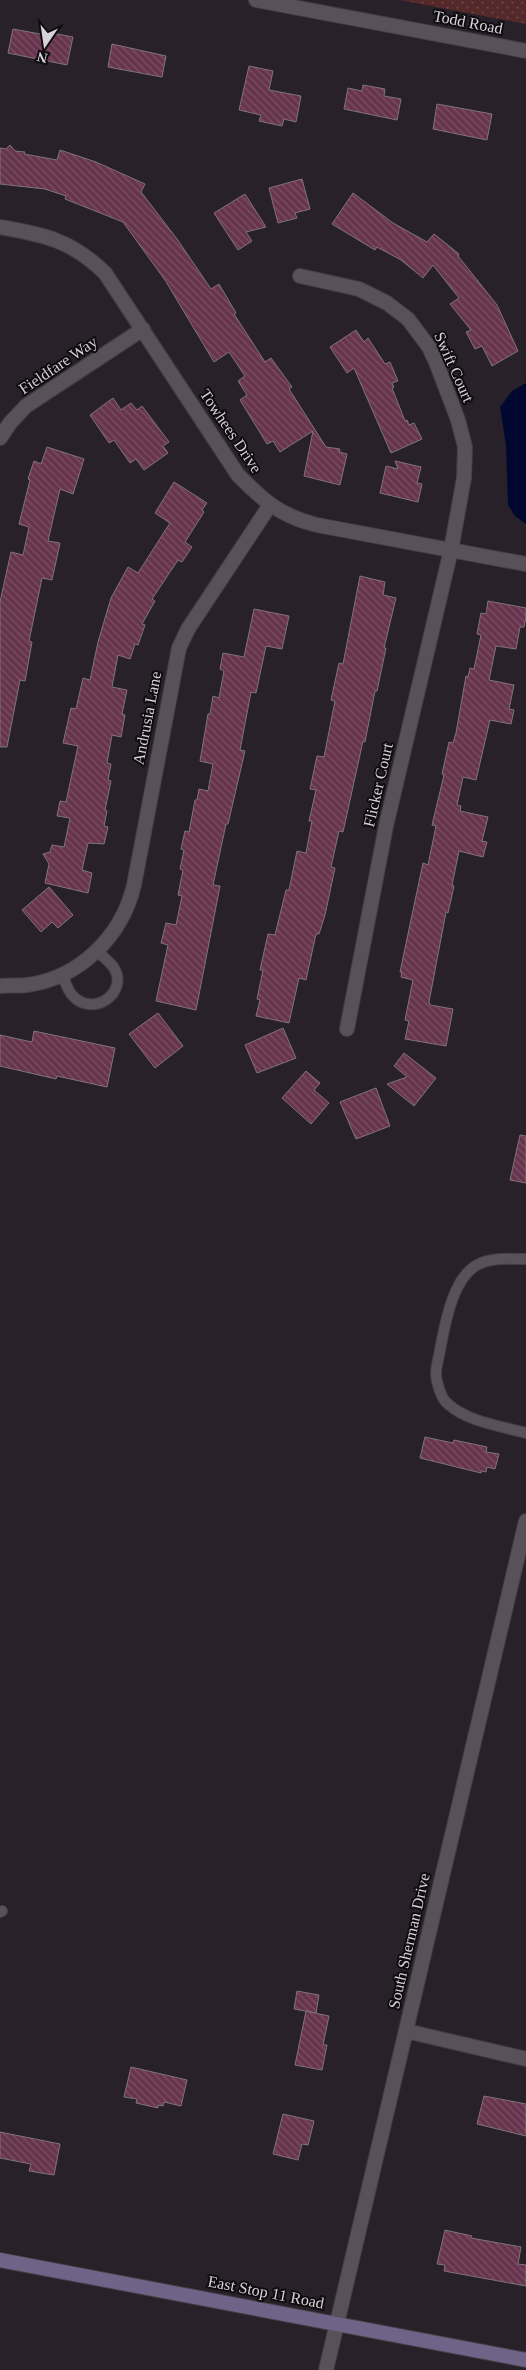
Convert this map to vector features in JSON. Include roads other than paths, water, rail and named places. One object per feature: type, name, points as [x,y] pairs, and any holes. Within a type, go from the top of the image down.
[{"type":"main road","name":"East Stop 11 Road","points":[[0,2260],[526,2360]]},
{"type":"street","name":"Todd Road","points":[[256,0],[526,51]]},
{"type":"street","name":"Towhees Drive","points":[[0,227],[53,238],[84,254],[115,286],[238,475],[248,487],[270,505],[300,521],[526,564]]},
{"type":"street","name":"Swift Court","points":[[300,276],[359,289],[380,298],[408,319],[429,347],[458,420],[465,447],[464,478],[451,550]]},
{"type":"street","name":"Fieldfare Way","points":[[0,438],[10,422],[26,406],[143,329]]},
{"type":"street","name":"Andrusia Lane","points":[[0,986],[29,985],[62,974],[78,966],[97,951],[119,924],[132,892],[179,648],[188,629],[270,505]]},
{"type":"street","name":"Flicker Court","points":[[347,1029],[386,826],[451,550]]},
{"type":"street","name":"South Sherman Drive","points":[[326,2370],[526,1521]]},
{"type":"street","points":[[406,2030],[526,2059]]},
{"type":"lane","points":[[62,974],[70,992],[82,1003],[92,1006],[102,1002],[112,995],[117,980],[114,968],[97,951]]},
{"type":"lane","points":[[526,1259],[500,1259],[477,1265],[466,1275],[455,1294],[448,1313],[436,1373],[438,1386],[447,1404],[470,1417],[526,1433]]},
{"type":"water","points":[[526,383],[526,524],[515,516],[508,505],[506,445],[500,407],[512,391]]}]
